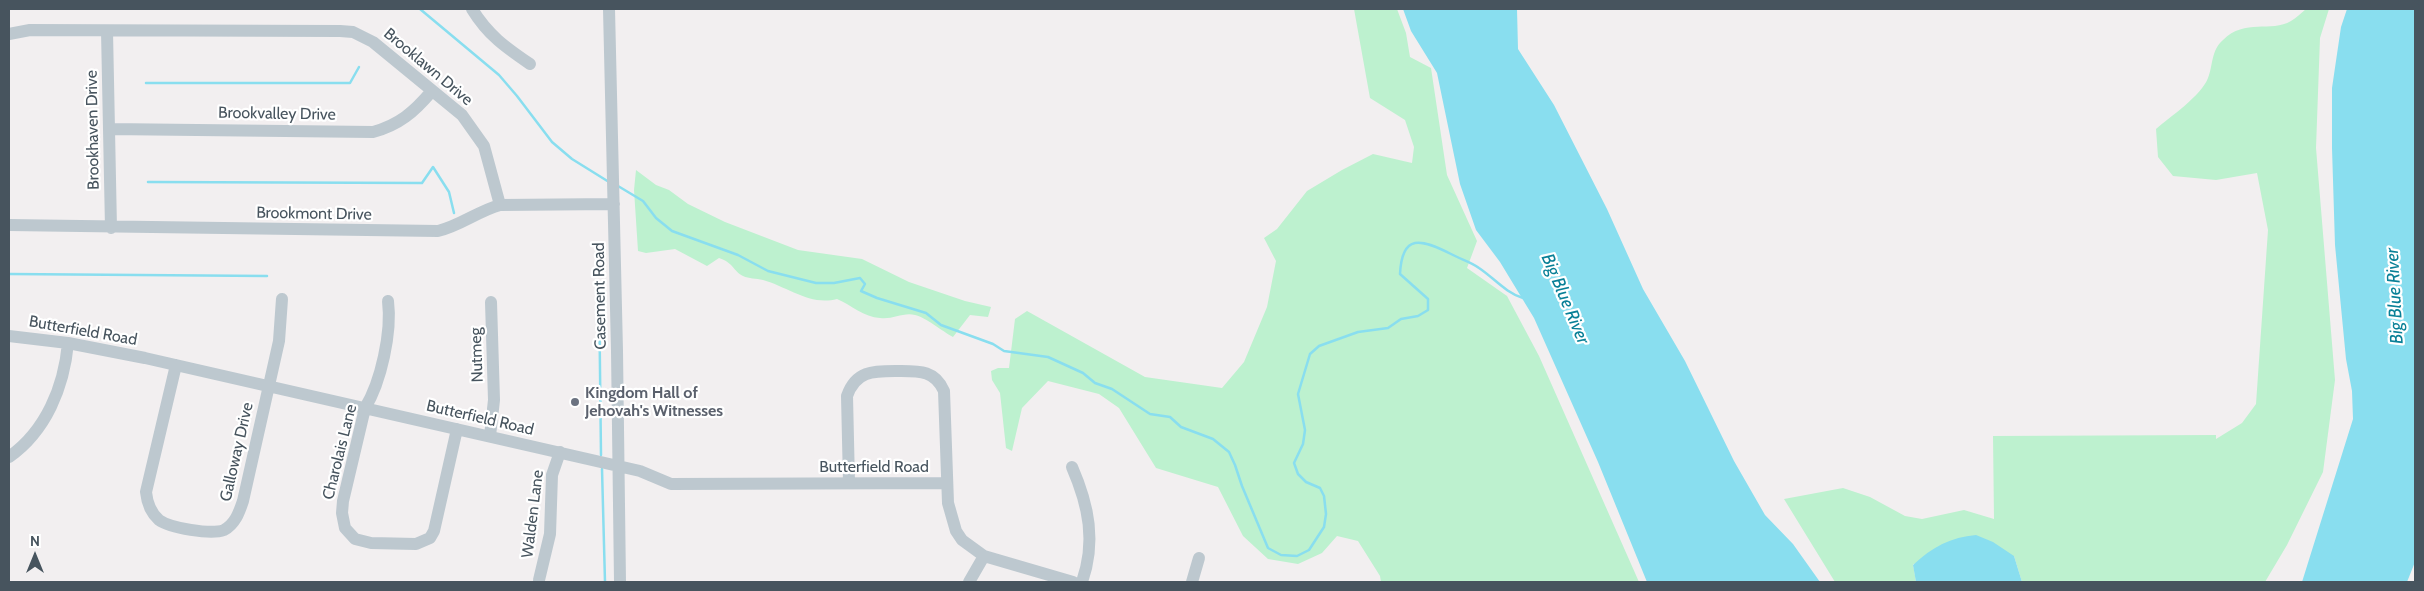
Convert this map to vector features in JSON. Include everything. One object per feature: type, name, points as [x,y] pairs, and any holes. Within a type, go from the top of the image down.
[{"type":"street","points":[[472,9],[484,28],[500,44],[530,64]]},
{"type":"street","name":"Casement Road","points":[[609,9],[620,582]]},
{"type":"street","name":"Brooklawn Drive","points":[[9,34],[30,30],[353,32],[375,44],[462,115],[484,146],[500,204]]},
{"type":"street","name":"Brookhaven Drive","points":[[107,31],[111,228]]},
{"type":"street","name":"Brookvalley Drive","points":[[109,129],[373,132],[390,128],[402,121],[418,108],[432,92]]},
{"type":"street","name":"Brookmont Drive","points":[[9,225],[111,228],[438,231],[459,224],[483,209],[500,204],[613,198]]},
{"type":"street","name":"Galloway Drive","points":[[176,365],[146,498],[157,518],[164,522],[208,533],[224,529],[236,520],[240,511],[280,337],[282,299]]},
{"type":"street","name":"Charolais Lane","points":[[388,301],[390,317],[388,333],[372,396],[365,408],[342,513],[345,528],[355,539],[362,542],[416,544],[430,538],[434,532],[457,429]]},
{"type":"street","name":"Nutmeg","points":[[490,436],[494,400],[492,302]]},
{"type":"street","name":"Butterfield Road","points":[[9,336],[68,343],[176,365],[640,470],[671,484],[947,483]]},
{"type":"street","points":[[9,457],[32,436],[46,416],[64,372],[68,343]]},
{"type":"street","points":[[849,483],[847,396],[852,383],[867,373],[876,371],[922,371],[936,378],[944,391],[948,511],[956,532],[962,540],[984,556],[1073,582]]},
{"type":"street","name":"Walden Lane","points":[[539,580],[549,542],[552,475],[560,452]]},
{"type":"street","points":[[1072,468],[1084,494],[1090,534],[1088,566],[1082,582]]},
{"type":"street","points":[[969,582],[984,556]]},
{"type":"street","points":[[1192,582],[1199,558]]},
{"type":"green space","points":[[1354,9],[1397,9],[1406,33],[1410,57],[1431,68],[1447,175],[1477,241],[1467,268],[1507,296],[1539,356],[1639,582],[1381,582],[1380,576],[1358,541],[1337,536],[1322,553],[1298,564],[1268,559],[1243,536],[1218,487],[1156,468],[1119,408],[1099,394],[1048,381],[1022,408],[1012,451],[1006,448],[1000,393],[992,380],[991,371],[998,368],[1009,368],[1015,319],[1027,311],[1145,377],[1222,388],[1244,362],[1267,307],[1276,261],[1264,238],[1277,229],[1307,191],[1373,154],[1412,163],[1414,147],[1405,120],[1370,98]]},
{"type":"green space","points":[[2306,9],[2329,9],[2320,38],[2316,148],[2335,380],[2323,472],[2287,545],[2265,582],[2022,582],[2014,556],[1913,564],[1916,582],[1835,582],[1784,499],[1843,488],[1870,497],[1905,516],[1922,519],[1964,510],[1994,519],[1993,436],[2216,435],[2216,439],[2242,423],[2256,404],[2268,230],[2257,173],[2216,180],[2173,176],[2158,157],[2156,129],[2199,92],[2210,73],[2216,48],[2231,33],[2249,27],[2283,24],[2293,20]]},
{"type":"green space","points":[[636,170],[656,185],[669,190],[688,204],[725,222],[798,250],[862,259],[909,282],[965,301],[991,307],[988,317],[970,315],[953,337],[919,316],[906,314],[889,318],[874,317],[837,299],[818,300],[808,298],[763,280],[745,277],[728,262],[719,258],[707,266],[675,249],[646,253],[638,251],[634,190]]},
{"type":"water","name":"Big Blue River","points":[[1403,9],[1517,9],[1518,49],[1554,105],[1607,209],[1643,289],[1685,361],[1734,461],[1765,515],[1793,544],[1820,582],[1647,582],[1598,462],[1534,318],[1500,262],[1476,230],[1460,184],[1437,73],[1411,31]]},
{"type":"water","name":"Big Blue River","points":[[2347,9],[2415,9],[2415,562],[2407,582],[2302,582],[2353,419],[2352,391],[2346,359],[2335,245],[2332,148],[2332,88],[2341,27]]},
{"type":"water","points":[[1976,535],[1993,542],[2014,556],[2022,582],[1916,582],[1913,565],[1920,559],[1942,544],[1958,538]]},
{"type":"waterway","points":[[420,9],[499,75],[552,142],[572,159],[609,182]]},
{"type":"waterway","points":[[146,83],[350,83],[359,67]]},
{"type":"waterway","points":[[148,182],[422,183],[433,167],[449,192],[454,213]]},
{"type":"waterway","points":[[618,186],[643,201],[656,218],[672,231],[738,255],[768,271],[816,283],[834,283],[860,278],[865,284],[861,291],[877,298],[926,313],[941,325],[993,344],[1004,351],[1048,357],[1083,373],[1095,383],[1112,389],[1150,414],[1170,417],[1181,427],[1213,439],[1229,452],[1268,548],[1281,555],[1297,556],[1309,550],[1324,527],[1326,514],[1324,496],[1320,488],[1306,482],[1298,474],[1294,463],[1303,444],[1305,430],[1298,394],[1310,354],[1319,346],[1358,332],[1388,328],[1401,319],[1418,316],[1428,310],[1428,299],[1400,274],[1405,251],[1409,246],[1415,243],[1422,243],[1440,249],[1476,266],[1506,289],[1523,298]]},
{"type":"waterway","points":[[9,274],[267,276]]},
{"type":"waterway","points":[[599,285],[601,455]]},
{"type":"waterway","points":[[602,469],[605,582]]},
{"type":"place","name":"Kingdom Hall of Jehovah's Witnesses","points":[[575,402]]}]
